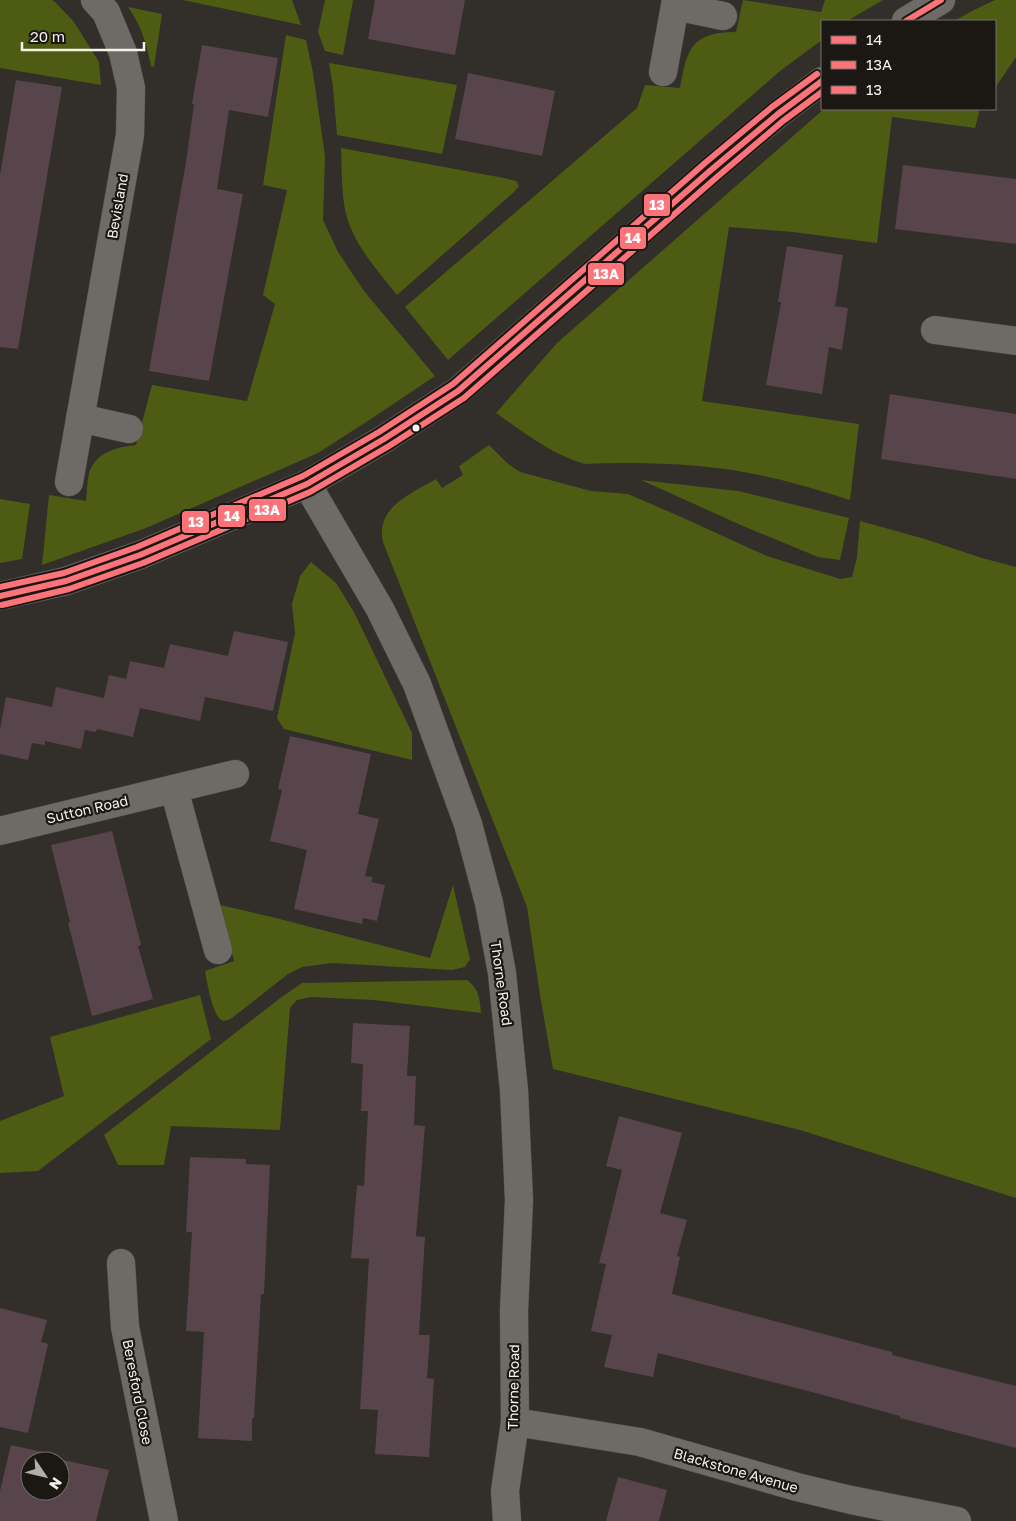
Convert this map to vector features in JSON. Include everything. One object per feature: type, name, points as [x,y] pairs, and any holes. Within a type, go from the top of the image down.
[{"type":"street","name":"Bevisland","points":[[69,482],[130,135],[131,88],[123,53],[106,12],[95,0]]},
{"type":"street","points":[[908,20],[941,0]]},
{"type":"street","points":[[663,72],[675,3],[723,16]]},
{"type":"street","points":[[0,596],[66,581],[140,555],[308,484],[384,439],[458,391],[711,170],[778,114],[821,82]]},
{"type":"street","points":[[935,330],[1016,341]]},
{"type":"street","points":[[80,418],[130,429]]},
{"type":"street","name":"Thorne Road","points":[[308,484],[380,609],[417,684],[468,824],[489,903],[502,973],[514,1090],[519,1200],[514,1311],[515,1422],[505,1491],[507,1521]]},
{"type":"street","name":"Sutton Road","points":[[0,831],[234,774]]},
{"type":"street","points":[[174,789],[218,950]]},
{"type":"street","name":"Beresford Close","points":[[121,1263],[125,1326],[164,1521]]},
{"type":"street","name":"Blackstone Avenue","points":[[515,1422],[640,1442],[797,1487],[957,1521]]},
{"type":"green space","points":[[0,0],[52,0],[55,2],[74,22],[99,62],[101,85],[0,68]]},
{"type":"green space","points":[[183,0],[292,0],[301,25]]},
{"type":"green space","points":[[325,0],[353,0],[343,55],[325,51],[318,32]]},
{"type":"green space","points":[[743,0],[821,12],[825,0],[883,0],[849,20],[821,20],[821,41],[780,71],[448,360],[405,307],[637,108],[645,85],[680,88],[689,53],[700,39],[709,35],[736,32]]},
{"type":"green space","points":[[995,0],[1016,0],[1016,57],[996,87],[996,20],[956,20]]},
{"type":"green space","points":[[128,7],[162,14],[154,67],[151,66],[140,28]]},
{"type":"green space","points":[[286,35],[306,40],[313,73],[325,156],[323,220],[338,252],[364,291],[435,376],[318,453],[146,528],[42,565],[49,495],[86,501],[89,473],[97,460],[102,455],[115,449],[136,445],[152,385],[247,401],[275,304],[263,295],[287,190],[263,185]]},
{"type":"green space","points":[[329,63],[457,85],[442,154],[337,135]]},
{"type":"green space","points":[[823,110],[980,110],[975,128],[892,117],[877,243],[793,232],[729,227],[702,401],[859,424],[850,500],[777,479],[732,470],[658,464],[584,464],[560,454],[527,435],[496,413],[557,343]]},
{"type":"green space","points":[[341,148],[504,178],[516,181],[519,186],[397,295],[360,247],[350,225],[343,198]]},
{"type":"green space","points":[[489,445],[507,463],[520,472],[591,491],[628,494],[767,556],[840,579],[852,577],[857,557],[860,521],[1016,567],[1016,1198],[800,1130],[553,1069],[527,907],[383,542],[382,530],[384,520],[397,503],[436,479],[442,488],[463,475],[459,466]]},
{"type":"green space","points":[[641,480],[738,491],[849,518],[840,560],[818,557]]},
{"type":"green space","points":[[0,499],[30,504],[22,559],[0,563]]},
{"type":"green space","points":[[311,562],[336,583],[354,612],[412,733],[412,760],[284,729],[277,718],[295,633],[292,604],[300,576]]},
{"type":"green space","points":[[453,885],[470,959],[465,967],[452,970],[332,963],[302,967],[288,974],[227,1021],[221,1020],[215,1011],[205,971],[234,961],[220,905],[430,958]]},
{"type":"green space","points":[[467,980],[476,991],[481,1013],[374,1000],[311,997],[297,1000],[290,1008],[280,1130],[171,1126],[164,1165],[118,1165],[104,1135],[302,983]]},
{"type":"green space","points":[[200,995],[211,1039],[38,1171],[0,1173],[0,1121],[64,1096],[50,1037]]},
{"type":"building","points":[[375,0],[465,0],[455,55],[368,39]]},
{"type":"building","points":[[202,45],[278,58],[268,117],[229,110],[217,189],[243,194],[209,381],[149,371],[186,162],[194,104],[192,104]]},
{"type":"building","points":[[468,73],[555,91],[542,156],[455,139]]},
{"type":"building","points":[[16,80],[62,87],[18,349],[0,347],[0,175]]},
{"type":"building","points":[[903,165],[1016,179],[1016,244],[895,229]]},
{"type":"building","points":[[787,246],[843,255],[835,306],[848,308],[842,350],[829,347],[822,394],[766,385],[781,302],[778,302]]},
{"type":"building","points":[[890,394],[1016,414],[1016,479],[881,459]]},
{"type":"building","points":[[234,631],[288,642],[273,711],[205,697],[200,721],[140,708],[133,737],[97,729],[96,732],[85,730],[81,749],[45,741],[45,745],[32,743],[28,760],[0,754],[0,729],[6,697],[52,707],[56,687],[104,698],[109,675],[126,679],[130,661],[164,668],[170,644],[228,656]]},
{"type":"building","points":[[290,736],[371,754],[358,814],[379,819],[365,876],[373,877],[371,882],[385,885],[377,921],[363,918],[362,924],[294,909],[307,850],[270,841],[282,790],[278,789]]},
{"type":"building","points":[[112,831],[141,945],[138,946],[153,999],[92,1016],[68,923],[70,922],[51,845]]},
{"type":"building","points":[[353,1023],[410,1026],[407,1076],[416,1076],[414,1125],[425,1126],[416,1236],[425,1237],[419,1335],[430,1335],[427,1378],[434,1379],[429,1457],[375,1454],[378,1410],[360,1409],[369,1259],[351,1258],[357,1185],[364,1186],[368,1111],[361,1111],[363,1064],[351,1063]]},
{"type":"building","points":[[619,1116],[682,1133],[660,1213],[687,1220],[677,1256],[680,1257],[672,1294],[892,1352],[892,1355],[1016,1386],[1016,1448],[900,1418],[900,1416],[808,1391],[658,1353],[653,1377],[604,1367],[612,1335],[591,1331],[606,1264],[599,1263],[622,1170],[606,1166]]},
{"type":"building","points":[[190,1157],[246,1159],[246,1164],[270,1165],[264,1294],[261,1294],[252,1441],[198,1438],[204,1332],[186,1331],[192,1232],[186,1232]]},
{"type":"building","points":[[0,1308],[47,1320],[41,1342],[48,1344],[28,1433],[0,1427]]},
{"type":"building","points":[[11,1445],[38,1451],[20,1451],[20,1501],[70,1501],[70,1461],[109,1470],[96,1521],[0,1521],[0,1491]]},
{"type":"building","points":[[618,1477],[667,1490],[659,1521],[606,1521]]},
{"type":"transit line","name":"14","points":[[908,20],[941,0]]},
{"type":"transit line","name":"13","points":[[0,587],[64,573],[137,547],[303,476],[379,432],[453,384],[705,163],[772,107],[817,74]]},
{"type":"transit line","name":"14","points":[[0,596],[66,581],[140,555],[307,484],[384,439],[458,391],[711,170],[778,114],[821,82]]},
{"type":"transit line","name":"13A","points":[[2,605],[69,589],[143,563],[310,492],[389,446],[464,398],[717,177],[783,121],[821,93]]}]
